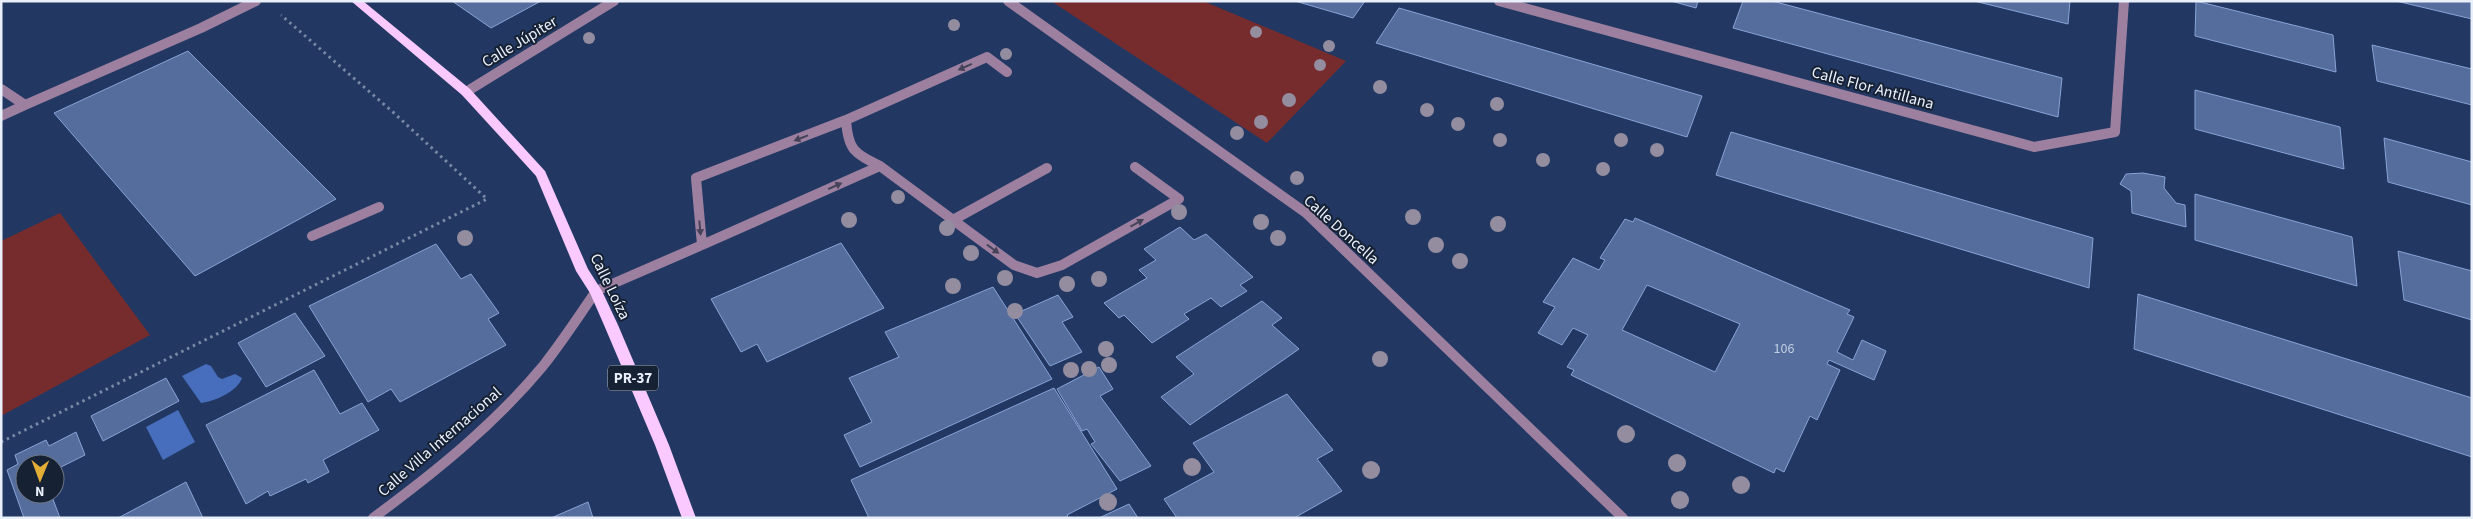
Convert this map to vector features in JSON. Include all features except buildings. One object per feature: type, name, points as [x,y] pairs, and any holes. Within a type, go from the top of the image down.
[{"type":"main road","name":"PR-37","points":[[356,1],[466,92]]},
{"type":"main road","name":"Calle Loíza","points":[[466,92],[542,174],[582,271],[596,291],[662,445],[689,518]]},
{"type":"street","points":[[1,116],[201,28],[256,1]]},
{"type":"street","name":"Calle Júpiter","points":[[466,92],[614,1]]},
{"type":"street","name":"Calle Doncella","points":[[1008,1],[1306,213],[1623,518]]},
{"type":"street","name":"Calle Flor Antillana","points":[[1499,1],[2034,147],[2115,132],[2124,1]]},
{"type":"street","points":[[702,245],[696,178],[846,120],[986,57],[1007,72]]},
{"type":"street","points":[[1,89],[25,105]]},
{"type":"street","points":[[846,120],[847,143],[857,155],[880,166],[1014,265],[1037,273],[1062,265],[1180,199],[1135,167]]},
{"type":"street","points":[[596,291],[880,166]]},
{"type":"street","points":[[953,220],[1047,168]]},
{"type":"street","points":[[312,236],[379,208]]},
{"type":"street","name":"Calle Villa Internacional","points":[[373,518],[405,494],[495,418],[537,373],[596,291]]},
{"type":"path","points":[[1,442],[487,199],[394,113],[281,14]]},
{"type":"shaded area","points":[[1051,1],[1203,1],[1346,61],[1267,143]]},
{"type":"shaded area","points":[[60,213],[150,335],[1,416],[1,241]]},
{"type":"water","points":[[206,364],[211,366],[218,377],[222,379],[235,374],[242,378],[231,392],[201,403],[182,376]]},
{"type":"water","points":[[178,410],[195,442],[163,460],[146,427]]}]
